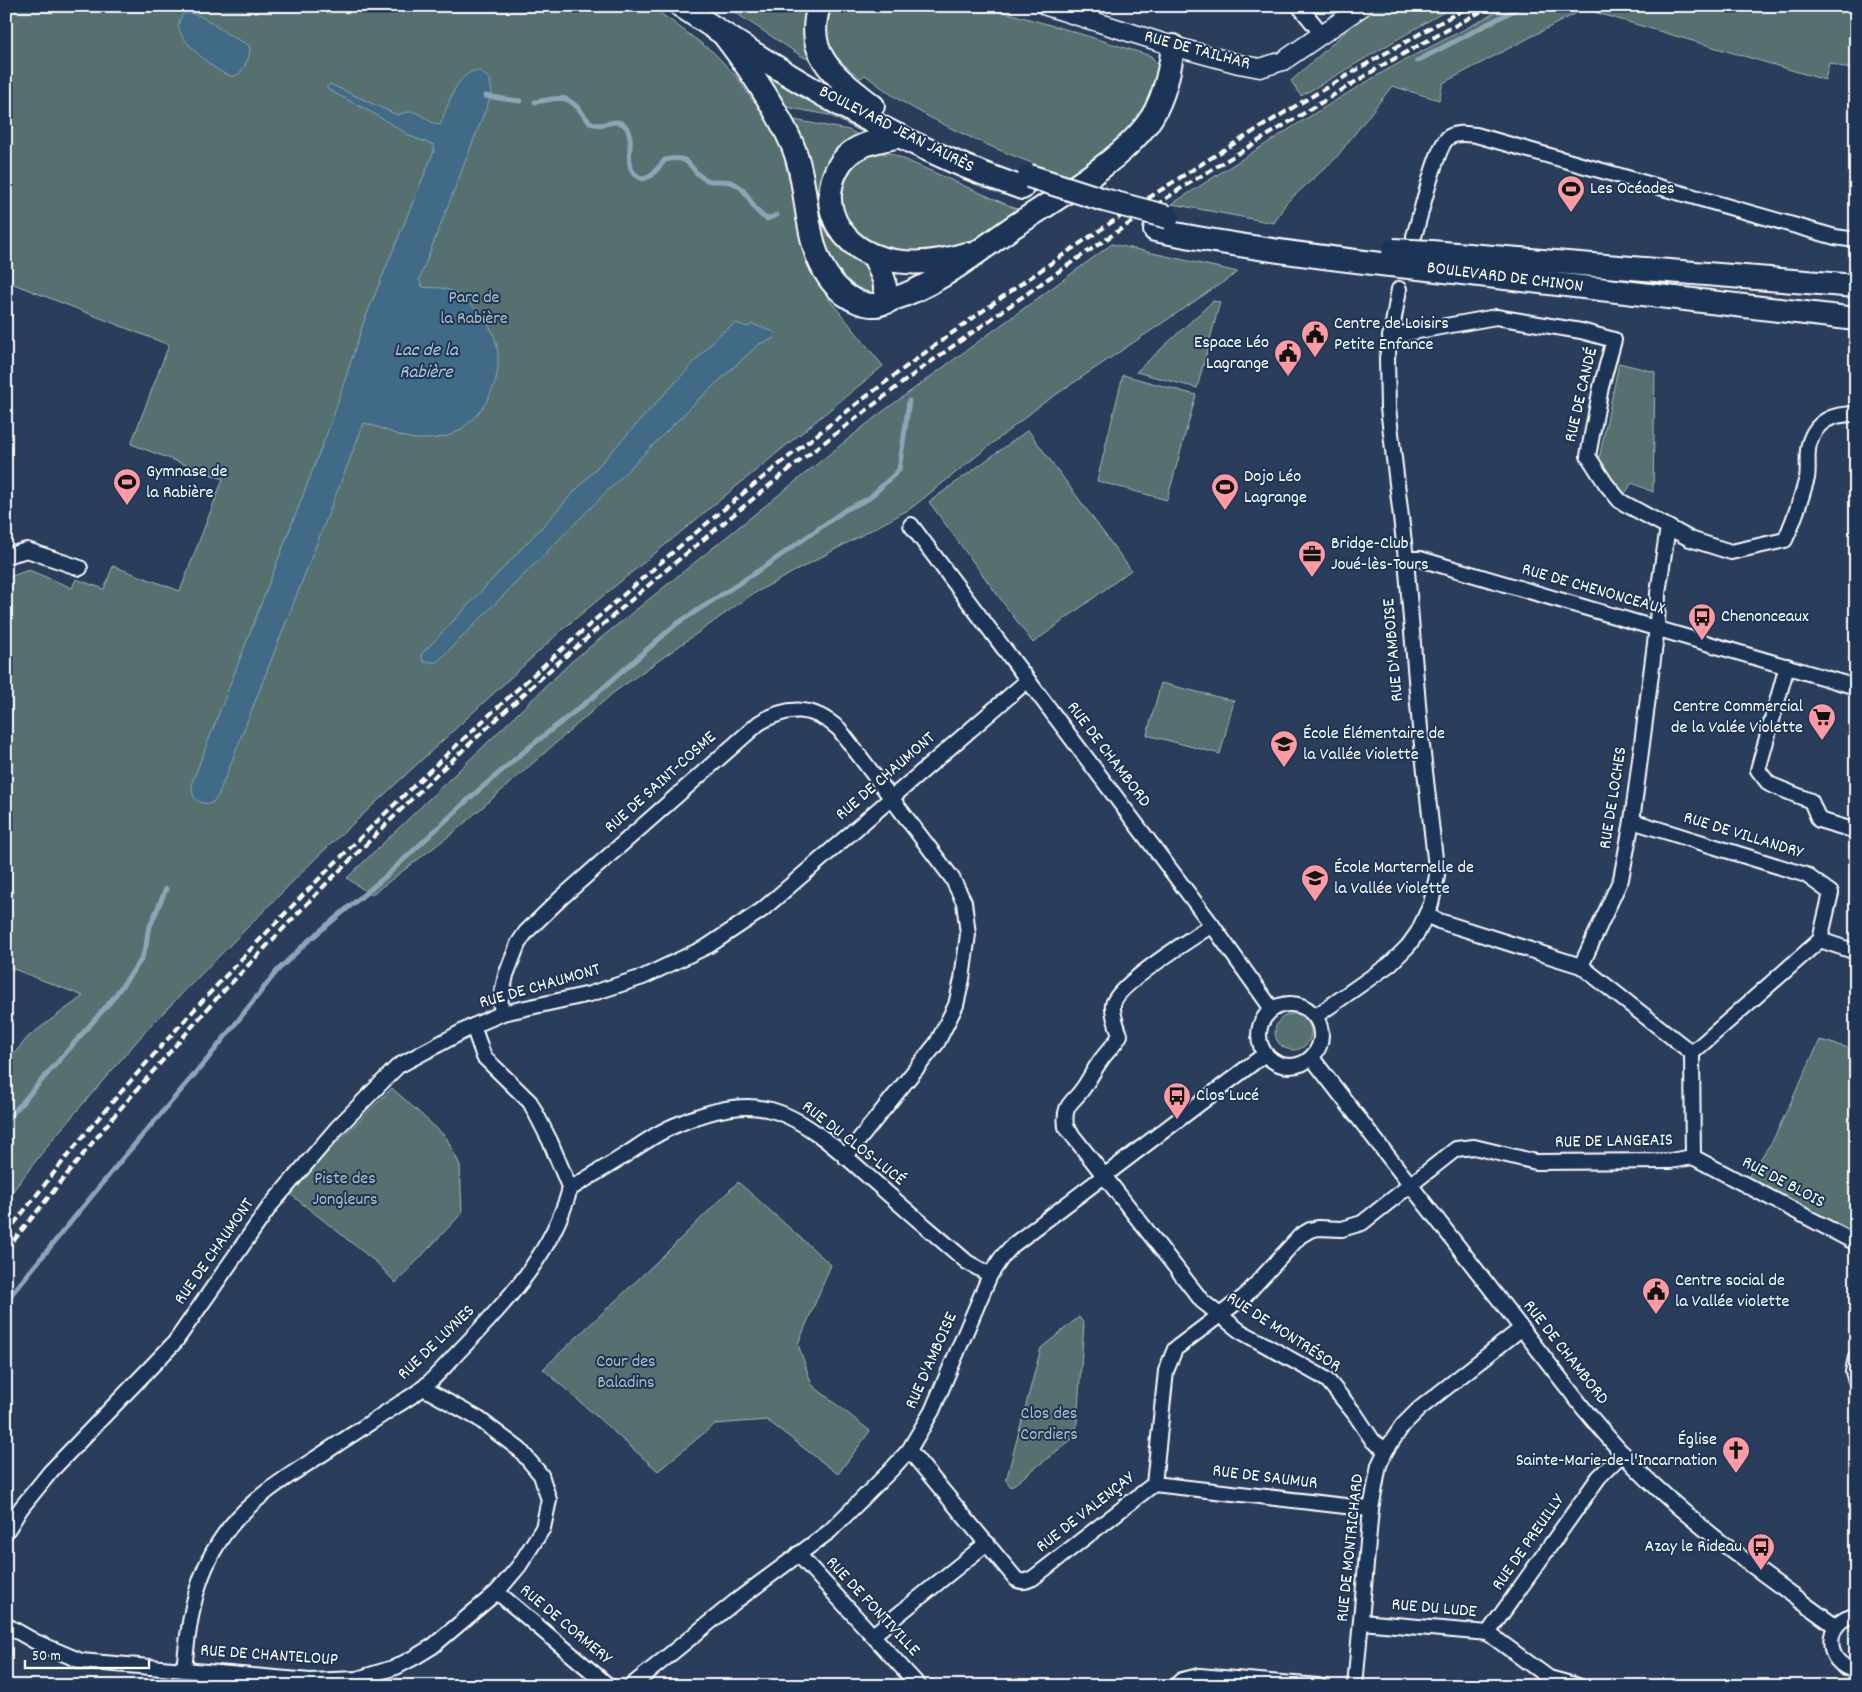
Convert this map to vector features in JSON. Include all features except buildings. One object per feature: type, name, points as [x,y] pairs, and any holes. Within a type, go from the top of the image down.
[{"type":"main road","name":"BOULEVARD JEAN JAURÈS","points":[[681,6],[769,63],[900,136],[948,159],[1026,182],[1104,200],[1161,224]]},
{"type":"main road","name":"BOULEVARD JEAN JAURÈS","points":[[707,6],[802,67],[922,133],[1026,182]]},
{"type":"main road","points":[[819,6],[815,36],[820,54],[829,68],[839,78],[873,106]]},
{"type":"main road","points":[[724,35],[768,97],[792,146],[805,191],[813,245],[826,274],[845,294],[866,305],[887,302],[929,284],[1086,177],[1129,145],[1148,123],[1158,105],[1171,66],[1173,46]]},
{"type":"main road","points":[[900,136],[868,144],[850,153],[838,167],[831,187],[831,208],[837,224],[854,245],[874,256],[897,262],[925,262],[951,258],[979,250]]},
{"type":"main road","name":"BOULEVARD DE CHINON","points":[[1161,224],[1276,237],[1392,258],[1856,286]]},
{"type":"main road","points":[[874,256],[884,280],[887,302]]},
{"type":"main road","name":"BOULEVARD DE CHINON","points":[[1430,261],[1856,319]]},
{"type":"street","name":"RUE DE TAILHAR","points":[[1046,6],[1173,46],[1238,64],[1260,68],[1283,61],[1363,6]]},
{"type":"street","points":[[1299,6],[1322,34]]},
{"type":"street","name":"BOULEVARD DE CHINON","points":[[1414,236],[1440,150],[1448,137],[1457,133],[1476,135],[1835,237],[1856,240]]},
{"type":"street","name":"RUE D'AMBOISE","points":[[1316,1016],[1390,964],[1408,946],[1418,932],[1434,892],[1436,864],[1420,728],[1406,559],[1388,408],[1387,358],[1399,289]]},
{"type":"street","name":"RUE DE CANDÉ","points":[[1390,336],[1496,317],[1572,330],[1614,340],[1601,387],[1588,456],[1606,484],[1620,501],[1668,527]]},
{"type":"street","points":[[1668,527],[1690,539],[1731,552],[1785,540],[1791,528],[1807,476],[1809,444],[1818,425],[1838,414],[1856,414]]},
{"type":"street","name":"RUE DE CHAMBORD","points":[[911,525],[1212,925],[1272,1009]]},
{"type":"street","name":"RUE DE LOCHES","points":[[1581,966],[1621,879],[1632,821],[1657,628],[1658,593],[1668,527]]},
{"type":"street","points":[[6,556],[27,550],[80,568]]},
{"type":"street","name":"RUE DE CHENONCEAUX","points":[[1406,559],[1420,559],[1856,687]]},
{"type":"street","points":[[1786,666],[1758,770],[1769,784],[1811,801],[1819,820],[1856,831]]},
{"type":"street","name":"RUE DE CHAUMONT","points":[[6,1532],[21,1508],[50,1471],[175,1342],[270,1206],[338,1128],[398,1066],[473,1026],[503,1013],[590,994],[643,977],[708,946],[762,910],[1028,680]]},
{"type":"street","name":"RUE DE SAINT-COSME","points":[[503,1013],[500,1003],[506,975],[518,944],[526,932],[561,898],[743,736],[770,716],[783,711],[796,710],[819,715],[829,720],[839,729],[952,878],[964,902],[968,934],[956,1005],[937,1043],[845,1157]]},
{"type":"street","name":"RUE DE VILLANDRY","points":[[1632,821],[1806,874],[1831,893],[1820,940]]},
{"type":"street","points":[[1426,915],[1439,921],[1581,966],[1692,1053],[1820,940],[1856,952]]},
{"type":"street","name":"RUE DE MONTRÉSOR","points":[[1212,925],[1139,975],[1116,996],[1113,1005],[1120,1035],[1116,1043],[1101,1059],[1083,1089],[1070,1101],[1064,1116],[1066,1127],[1202,1301],[1240,1331],[1329,1382],[1355,1414],[1372,1441],[1386,1450]]},
{"type":"street","points":[[1285,1004],[1294,1004],[1306,1008],[1316,1016],[1321,1026],[1322,1038],[1319,1049],[1312,1058],[1305,1063],[1284,1066],[1276,1063],[1265,1054],[1260,1043],[1259,1033],[1262,1021],[1272,1009],[1285,1004]]},
{"type":"street","points":[[473,1026],[484,1057],[530,1102],[550,1141],[570,1189]]},
{"type":"street","name":"RUE DE LANGEAIS","points":[[1220,1315],[1245,1296],[1300,1236],[1318,1228],[1342,1230],[1362,1223],[1456,1149],[1474,1147],[1536,1162],[1670,1161],[1693,1157],[1692,1053]]},
{"type":"street","name":"RUE D'AMBOISE","points":[[632,1686],[679,1646],[830,1531],[856,1507],[909,1450],[932,1412],[990,1275],[1013,1245],[1265,1054]]},
{"type":"street","name":"RUE DE CHAMBORD","points":[[1312,1058],[1584,1409],[1623,1453],[1656,1488],[1707,1530],[1835,1626]]},
{"type":"street","name":"RUE DU CLOS-LUCÉ","points":[[570,1189],[660,1133],[696,1117],[734,1108],[752,1107],[766,1109],[790,1117],[805,1126],[845,1157],[967,1262],[990,1275]]},
{"type":"street","name":"RUE DE BLOIS","points":[[1693,1157],[1856,1243]]},
{"type":"street","name":"RUE DE LUYNES","points":[[184,1670],[188,1626],[193,1600],[206,1566],[228,1529],[252,1504],[276,1485],[423,1388],[476,1333],[527,1275],[559,1223],[570,1189]]},
{"type":"street","name":"RUE DE VALENÇAY","points":[[909,1450],[1016,1579],[1020,1582],[1033,1578],[1154,1484],[1166,1370],[1175,1349],[1220,1315]]},
{"type":"street","name":"RUE DE MONTRICHARD","points":[[1355,1686],[1371,1509],[1379,1465],[1386,1450],[1403,1425],[1419,1409],[1522,1328]]},
{"type":"street","points":[[1856,1357],[1854,1372],[1856,1381]]},
{"type":"street","name":"RUE DE CHANTELOUP","points":[[6,1625],[44,1646],[80,1661],[310,1681],[357,1679],[375,1675],[396,1667],[433,1646],[497,1592],[519,1566],[544,1528],[549,1500],[542,1475],[520,1450],[500,1433],[423,1388]]},
{"type":"street","name":"RUE DE PREUILLY","points":[[1488,1633],[1599,1477],[1623,1453]]},
{"type":"street","name":"RUE DE SAUMUR","points":[[1154,1484],[1371,1509]]},
{"type":"street","points":[[873,1635],[987,1543]]},
{"type":"street","name":"RUE DE FONTIVILLE","points":[[798,1554],[919,1686]]},
{"type":"street","name":"RUE DE CORMERY","points":[[497,1592],[610,1686]]},
{"type":"street","points":[[1856,1615],[1842,1620],[1835,1626],[1830,1640],[1833,1655],[1844,1666],[1856,1670]]},
{"type":"street","name":"RUE DU LUDE","points":[[1361,1622],[1488,1633],[1549,1678],[1578,1686]]},
{"type":"street","points":[[1175,1686],[1182,1680],[1199,1676],[1319,1686]]},
{"type":"green space","name":"Parc de la Rabière","points":[[6,6],[651,6],[713,52],[737,77],[753,101],[766,103],[780,141],[809,262],[828,298],[883,366],[564,628],[317,857],[150,1026],[51,1141],[6,1200],[6,1063],[29,1036],[83,996],[6,966],[6,578],[29,570],[72,588],[76,579],[104,589],[113,566],[180,591],[223,479],[131,444],[169,345],[6,281]]},
{"type":"green space","points":[[725,6],[810,6],[810,56],[807,58],[803,57]]},
{"type":"green space","points":[[830,6],[983,6],[1151,56],[1159,67],[1160,74],[1143,113],[1122,140],[1071,177],[1029,162],[966,135],[900,101],[865,75],[861,78],[836,56],[827,39],[827,18]]},
{"type":"green space","points":[[1378,6],[1454,6],[1301,96],[1291,81],[1364,15]]},
{"type":"green space","points":[[1502,6],[1856,6],[1856,71],[1829,63],[1825,80],[1584,9],[1443,83],[1439,100],[1392,86],[1335,159],[1286,203],[1274,223],[1172,204],[1358,87],[1503,8]]},
{"type":"green space","points":[[764,73],[865,130],[864,133],[829,115],[780,106]]},
{"type":"green space","points":[[794,120],[849,130],[864,138],[825,183],[879,291],[872,300],[832,271],[791,123]]},
{"type":"green space","points":[[883,150],[884,154],[890,153],[1019,210],[965,245],[933,256],[880,249],[847,225],[843,219],[840,192],[848,169],[861,157]]},
{"type":"green space","points":[[1112,244],[1238,272],[1042,404],[910,509],[751,595],[613,693],[453,833],[371,895],[347,878],[571,662],[878,415]]},
{"type":"green space","points":[[1213,301],[1220,302],[1197,388],[1136,372]]},
{"type":"green space","points":[[1619,363],[1655,372],[1653,492],[1632,483],[1620,501],[1606,484],[1599,459]]},
{"type":"green space","points":[[1123,375],[1196,395],[1167,500],[1097,481]]},
{"type":"green space","points":[[1028,430],[1131,570],[1033,643],[929,502]]},
{"type":"green space","points":[[1161,683],[1234,701],[1220,754],[1147,735]]},
{"type":"green space","points":[[1293,1014],[1300,1015],[1306,1019],[1310,1025],[1310,1039],[1306,1045],[1300,1049],[1293,1050],[1286,1049],[1280,1045],[1276,1039],[1275,1032],[1276,1025],[1280,1019],[1286,1015]]},
{"type":"green space","points":[[1820,1040],[1856,1050],[1856,1235],[1748,1177],[1773,1140]]},
{"type":"green space","name":"Piste des Jongleurs","points":[[392,1088],[446,1137],[460,1165],[462,1213],[396,1283],[377,1263],[289,1193],[300,1179]]},
{"type":"green space","name":"Cour des Baladins","points":[[738,1182],[831,1265],[798,1344],[812,1385],[870,1431],[838,1474],[767,1420],[715,1424],[658,1471],[543,1369]]},
{"type":"green space","name":"Clos des Cordiers","points":[[1079,1317],[1084,1324],[1076,1436],[1011,1487],[1005,1479],[1041,1348]]},
{"type":"water","points":[[190,13],[201,17],[249,45],[249,56],[239,73],[233,76],[227,75],[212,66],[183,37],[179,30],[180,21],[183,14]]},
{"type":"water","name":"Lac de la Rabière","points":[[473,71],[479,71],[490,79],[492,93],[419,280],[423,287],[443,288],[455,293],[469,303],[483,317],[493,333],[498,350],[498,368],[494,385],[486,402],[475,417],[460,430],[447,436],[432,439],[408,438],[364,423],[218,796],[212,803],[202,803],[196,799],[192,792],[192,783],[332,420],[364,321],[434,151],[434,145],[412,137],[326,87],[330,84],[397,115],[411,112],[416,113],[440,125],[456,87],[466,75]]},
{"type":"water","points":[[736,323],[748,327],[752,324],[776,334],[773,339],[759,344],[697,401],[437,662],[424,662],[421,655],[721,333]]},
{"type":"waterway","points":[[1417,61],[1522,6]]},
{"type":"waterway","points":[[485,96],[520,101]]},
{"type":"waterway","points":[[535,102],[557,98],[567,99],[592,123],[598,125],[620,122],[623,124],[630,135],[629,156],[631,169],[643,179],[651,176],[665,160],[681,159],[690,164],[696,173],[707,180],[727,181],[736,184],[747,195],[758,212],[767,219],[777,215]]},
{"type":"waterway","points":[[6,1301],[123,1158],[206,1061],[277,971],[308,941],[385,877],[471,797],[527,749],[593,697],[675,625],[767,565],[845,510],[868,499],[899,470],[909,401]]},
{"type":"waterway","points":[[6,1121],[111,1001],[141,960],[146,946],[148,931],[166,889]]},
{"type":"railway","points":[[6,1234],[82,1137],[164,1043],[336,862],[517,690],[707,523],[867,396],[949,335],[1118,218],[1292,108],[1470,6]]},
{"type":"railway","points":[[6,1250],[114,1116],[217,998],[325,885],[436,775],[552,668],[671,566],[792,467],[918,371],[1049,278],[1183,187],[1383,65],[1491,6]]},
{"type":"place","name":"Les Océades","points":[[1571,213]]},
{"type":"place","name":"Centre de Loisirs Petite Enfance","points":[[1315,358]]},
{"type":"place","name":"Espace Léo Lagrange","points":[[1288,377]]},
{"type":"place","name":"Gymnase de la Rabière","points":[[127,506]]},
{"type":"place","name":"Dojo Léo Lagrange","points":[[1225,511]]},
{"type":"place","name":"Bridge-Club Joué-lès-Tours","points":[[1312,578]]},
{"type":"place","name":"Chenonceaux","points":[[1702,641]]},
{"type":"place","name":"Centre Commercial de la Valée Violette","points":[[1822,741]]},
{"type":"place","name":"École Élémentaire de la Vallée Violette","points":[[1284,768]]},
{"type":"place","name":"École Marternelle de la Vallée Violette","points":[[1315,902]]},
{"type":"place","name":"Clos Lucé","points":[[1177,1120]]},
{"type":"place","name":"Centre social de la Vallée violette","points":[[1656,1315]]},
{"type":"place","name":"Église Sainte-Marie-de-l'Incarnation","points":[[1736,1474]]},
{"type":"place","name":"Azay le Rideau","points":[[1761,1571]]}]
